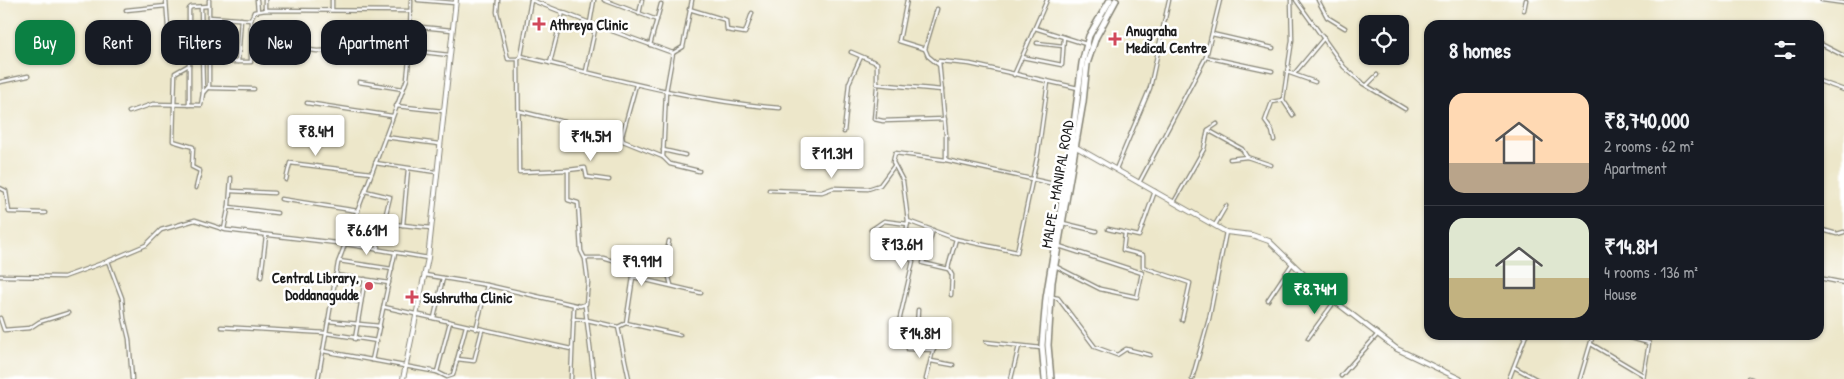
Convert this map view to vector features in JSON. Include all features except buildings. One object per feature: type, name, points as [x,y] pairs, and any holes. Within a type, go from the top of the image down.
[{"type":"highway","name":"MALPE - MANIPAL ROAD","points":[[1051,379],[1048,351],[1050,296],[1076,147],[1080,102],[1079,88],[1086,44],[1110,0]]},
{"type":"highway","name":"MALPE - MANIPAL ROAD","points":[[1045,379],[1042,348],[1046,298],[1087,64],[1092,45],[1116,0]]},
{"type":"street","points":[[166,0],[167,20]]},
{"type":"street","points":[[209,0],[209,88]]},
{"type":"street","points":[[257,0],[258,11]]},
{"type":"street","points":[[265,0],[265,10]]},
{"type":"street","points":[[332,0],[332,10]]},
{"type":"street","points":[[411,0],[411,20]]},
{"type":"street","points":[[402,379],[428,258],[455,2],[418,0]]},
{"type":"street","points":[[498,0],[497,12],[508,59],[519,58],[550,63],[666,92],[729,103],[780,108]]},
{"type":"street","points":[[609,180],[588,177],[584,168],[519,172],[519,58],[531,0],[673,53]]},
{"type":"street","points":[[590,23],[594,0]]},
{"type":"street","points":[[604,0],[657,20]]},
{"type":"street","points":[[639,14],[642,0]]},
{"type":"street","points":[[663,157],[666,92],[673,53],[683,47],[692,0]]},
{"type":"street","points":[[907,0],[899,41],[925,49]]},
{"type":"street","points":[[1014,75],[1046,1],[1042,0]]},
{"type":"street","points":[[1116,170],[1150,88],[1169,0]]},
{"type":"street","points":[[1139,182],[1206,57],[1220,0]]},
{"type":"street","points":[[1291,0],[1292,40],[1284,100],[1293,115]]},
{"type":"street","points":[[1296,0],[1344,67],[1366,85],[1405,109]]},
{"type":"street","points":[[1318,0],[1327,17],[1345,28]]},
{"type":"street","points":[[1524,10],[1526,0]]},
{"type":"street","points":[[1822,0],[1844,3]]},
{"type":"street","points":[[650,45],[661,4]]},
{"type":"street","points":[[126,10],[166,6]]},
{"type":"street","points":[[189,20],[189,8],[209,6]]},
{"type":"street","points":[[129,112],[151,104],[201,105],[203,93],[201,7]]},
{"type":"street","points":[[690,9],[726,20],[727,30],[744,33],[752,13]]},
{"type":"street","points":[[936,9],[925,49],[928,56],[939,65]]},
{"type":"street","points":[[209,17],[251,20],[254,12],[265,10],[411,10]]},
{"type":"street","points":[[550,63],[563,12]]},
{"type":"street","points":[[239,48],[241,19]]},
{"type":"street","points":[[586,72],[596,25]]},
{"type":"street","points":[[427,28],[452,30]]},
{"type":"street","points":[[1035,28],[1086,44]]},
{"type":"street","points":[[1212,34],[1273,48]]},
{"type":"street","points":[[1022,57],[1062,65],[1064,37]]},
{"type":"street","points":[[1294,74],[1324,38]]},
{"type":"street","points":[[1037,43],[1063,46]]},
{"type":"street","points":[[1824,46],[1844,56]]},
{"type":"street","points":[[851,52],[878,65],[877,84],[942,90]]},
{"type":"street","points":[[427,53],[448,55]]},
{"type":"street","points":[[844,132],[849,83],[861,57]]},
{"type":"street","points":[[1206,57],[1272,72]]},
{"type":"street","points":[[946,160],[939,61],[970,64],[1079,88]]},
{"type":"street","points":[[189,105],[189,65],[175,73],[173,141],[193,148],[192,167],[200,171],[196,188]]},
{"type":"street","points":[[318,379],[331,296],[339,261],[407,79],[408,65]]},
{"type":"street","points":[[1287,72],[1315,82]]},
{"type":"street","points":[[1366,85],[1377,75]]},
{"type":"street","points":[[0,82],[28,76]]},
{"type":"street","points":[[359,82],[403,89]]},
{"type":"street","points":[[871,230],[884,221],[908,223],[956,239],[1017,252],[1032,180],[1048,82]]},
{"type":"street","points":[[1824,83],[1844,90]]},
{"type":"street","points":[[636,85],[622,136],[623,141],[663,157],[670,164],[699,171]]},
{"type":"street","points":[[877,87],[874,119],[883,121],[944,119]]},
{"type":"street","points":[[203,93],[209,88],[254,89]]},
{"type":"street","points":[[1274,140],[1272,131],[1265,121],[1272,102],[1284,100]]},
{"type":"street","points":[[307,103],[392,116]]},
{"type":"street","points":[[396,106],[443,111]]},
{"type":"street","points":[[519,111],[622,136]]},
{"type":"street","points":[[1174,202],[1204,149],[1208,130],[1216,124]]},
{"type":"street","points":[[1208,130],[1242,149],[1247,157]]},
{"type":"street","points":[[385,137],[439,144]]},
{"type":"street","points":[[1076,147],[1226,232],[1252,235],[1270,241],[1335,301],[1397,349],[1460,379]]},
{"type":"street","points":[[663,150],[685,154]]},
{"type":"street","points":[[898,326],[913,260],[903,254],[908,223],[903,181],[894,166],[893,160],[897,152],[946,160],[1064,187]]},
{"type":"street","points":[[1230,159],[1247,157],[1271,165]]},
{"type":"street","points":[[286,180],[290,163],[371,173]]},
{"type":"street","points":[[375,163],[436,172]]},
{"type":"street","points":[[769,190],[822,192],[833,188],[868,189],[880,184],[894,166]]},
{"type":"street","points":[[403,225],[408,169]]},
{"type":"street","points":[[568,170],[568,200],[578,203],[581,251],[585,258],[588,284],[585,306],[594,379]]},
{"type":"street","points":[[224,229],[229,207],[231,178]]},
{"type":"street","points":[[0,188],[6,191],[9,212],[45,213]]},
{"type":"street","points":[[231,191],[274,193]]},
{"type":"street","points":[[365,191],[390,197],[377,251]]},
{"type":"street","points":[[1108,229],[1139,236],[1155,191]]},
{"type":"street","points":[[281,199],[358,211]]},
{"type":"street","points":[[1214,226],[1226,206]]},
{"type":"street","points":[[229,207],[276,213]]},
{"type":"street","points":[[0,276],[64,277],[76,274],[146,245],[161,230],[194,220],[224,229],[267,236],[345,244],[377,251],[428,258]]},
{"type":"street","points":[[384,223],[431,228]]},
{"type":"street","points":[[1062,224],[1096,231]]},
{"type":"street","points":[[933,230],[924,263],[948,269],[952,275],[951,294]]},
{"type":"street","points":[[1824,230],[1836,234],[1844,232]]},
{"type":"street","points":[[1192,379],[1209,319],[1226,232]]},
{"type":"street","points":[[1055,266],[1100,289],[1137,297],[1143,268],[1143,255],[1123,250],[1125,233]]},
{"type":"street","points":[[261,277],[267,236]]},
{"type":"street","points":[[948,269],[956,239]]},
{"type":"street","points":[[669,241],[665,262],[671,286]]},
{"type":"street","points":[[1059,246],[1142,274]]},
{"type":"street","points":[[372,360],[395,253]]},
{"type":"street","points":[[585,258],[603,258],[630,266],[633,277],[626,323]]},
{"type":"street","points":[[108,261],[122,296],[124,318],[129,339],[132,379]]},
{"type":"street","points":[[339,261],[392,269]]},
{"type":"street","points":[[1268,300],[1292,263]]},
{"type":"street","points":[[1143,268],[1190,284],[1182,320]]},
{"type":"street","points":[[335,275],[389,283]]},
{"type":"street","points":[[425,275],[487,285],[585,306]]},
{"type":"street","points":[[633,277],[701,293]]},
{"type":"street","points":[[434,318],[443,278]]},
{"type":"street","points":[[355,339],[365,279]]},
{"type":"street","points":[[1824,279],[1844,283]]},
{"type":"street","points":[[476,329],[487,285]]},
{"type":"street","points":[[331,296],[361,302]]},
{"type":"street","points":[[1050,296],[1058,298],[1097,349],[1117,355],[1126,349],[1150,355]]},
{"type":"street","points":[[1308,338],[1335,301]]},
{"type":"street","points":[[571,379],[574,305]]},
{"type":"street","points":[[384,307],[571,349]]},
{"type":"street","points":[[918,310],[917,326],[937,334],[926,379]]},
{"type":"street","points":[[0,318],[4,330],[24,329],[68,313]]},
{"type":"street","points":[[573,319],[618,327],[626,323],[680,335]]},
{"type":"street","points":[[328,321],[380,326]]},
{"type":"street","points":[[437,372],[450,322]]},
{"type":"street","points":[[221,326],[326,332],[355,339],[377,341]]},
{"type":"street","points":[[322,351],[437,372],[447,377],[453,375],[466,326]]},
{"type":"street","points":[[618,327],[629,379]]},
{"type":"street","points":[[457,359],[474,360],[482,330]]},
{"type":"street","points":[[1341,376],[1379,334]]},
{"type":"street","points":[[1509,379],[1524,340]]},
{"type":"street","points":[[1580,379],[1592,340]]},
{"type":"street","points":[[1591,344],[1643,377],[1649,343],[1638,340]]},
{"type":"street","points":[[986,342],[1042,348]]},
{"type":"street","points":[[1011,379],[1019,346]]},
{"type":"street","points":[[908,349],[934,350]]},
{"type":"street","points":[[931,361],[953,365]]},
{"type":"street","points":[[1514,367],[1536,379]]},
{"type":"place","name":"Athreya Clinic","points":[[539,24]]},
{"type":"place","name":"Anugraha Medical Centre","points":[[1115,39]]},
{"type":"place","name":"Central Library, Doddanagudde","points":[[369,286]]},
{"type":"place","name":"Sushrutha Clinic","points":[[412,297]]}]
